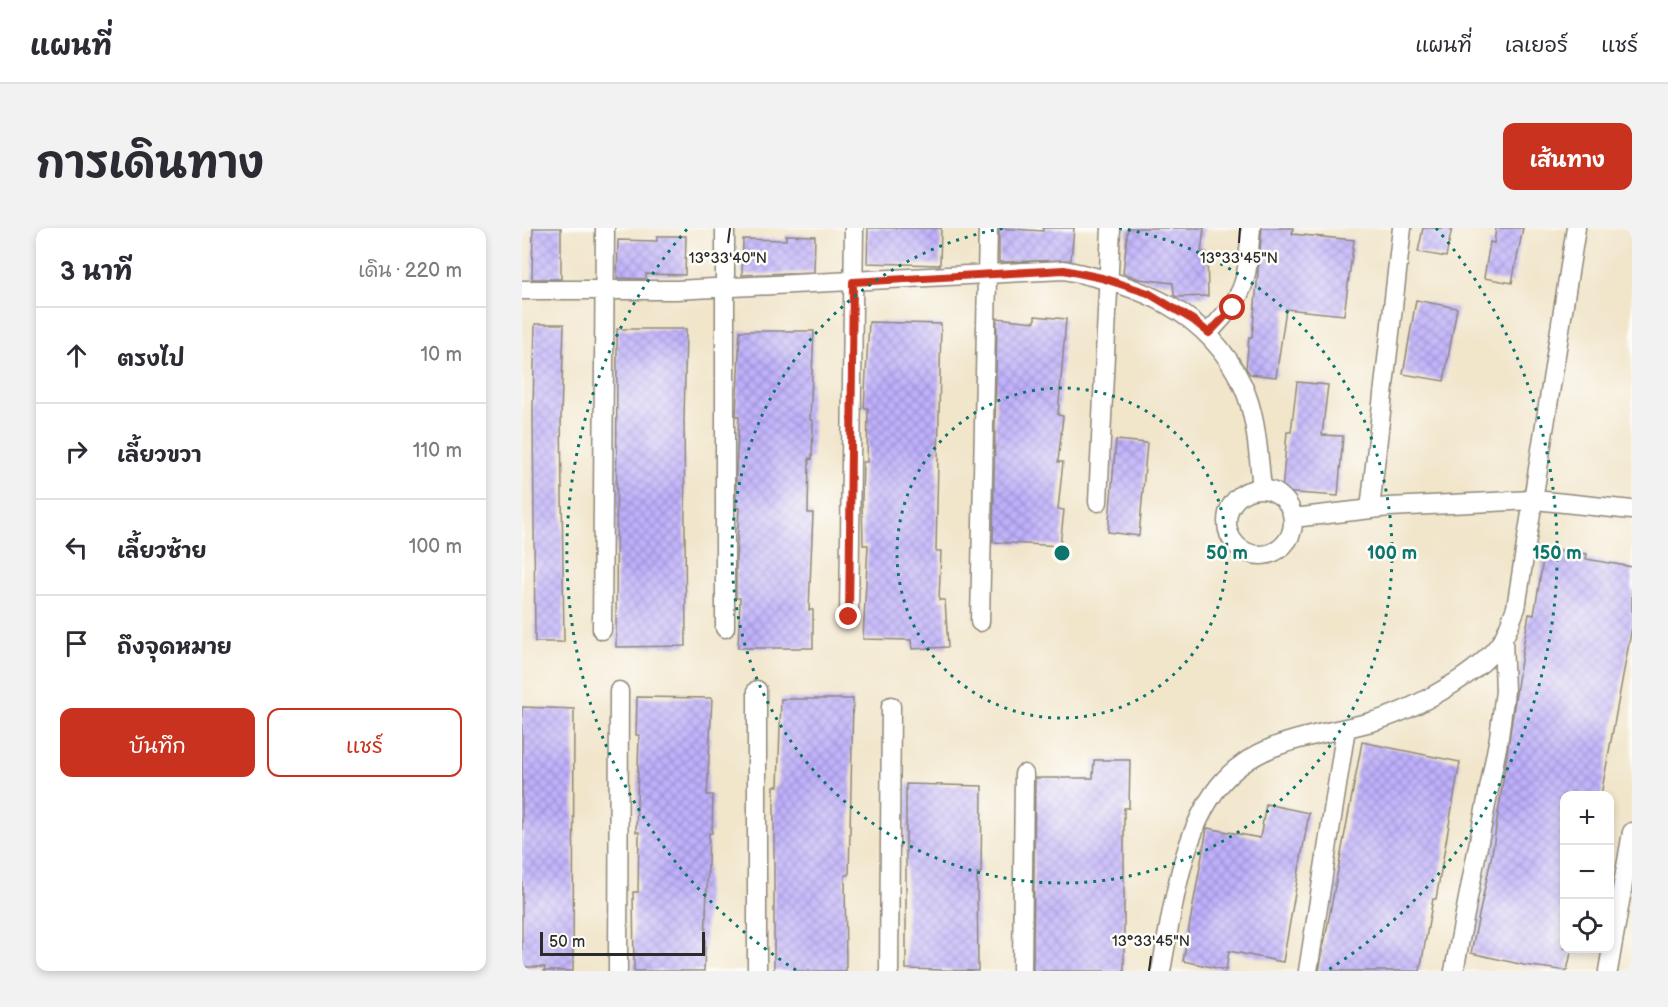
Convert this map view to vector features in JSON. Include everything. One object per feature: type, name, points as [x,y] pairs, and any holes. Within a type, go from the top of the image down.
[{"type":"street","points":[[602,630],[605,228]]},
{"type":"street","points":[[725,228],[725,628]]},
{"type":"street","points":[[849,617],[854,228]]},
{"type":"street","points":[[980,622],[988,228]]},
{"type":"street","points":[[1098,502],[1111,228]]},
{"type":"street","points":[[1209,333],[1233,308],[1244,289],[1251,228]]},
{"type":"street","points":[[1370,509],[1402,228]]},
{"type":"street","points":[[1161,971],[1179,878],[1197,824],[1219,786],[1246,758],[1269,748],[1374,722],[1438,694],[1474,669],[1503,639],[1516,608],[1576,228]]},
{"type":"street","points":[[522,290],[725,288],[1064,270],[1108,281],[1148,293],[1193,320],[1209,333],[1243,385],[1256,435],[1262,488]]},
{"type":"street","points":[[1262,488],[1283,497],[1293,518],[1289,538],[1274,553],[1253,555],[1235,544],[1227,525],[1232,503],[1240,494],[1262,488]]},
{"type":"street","points":[[1293,518],[1370,509],[1534,500],[1632,510]]},
{"type":"street","points":[[1454,971],[1499,737],[1505,691],[1503,639]]},
{"type":"street","points":[[757,690],[757,971]]},
{"type":"street","points":[[618,971],[619,692]]},
{"type":"street","points":[[889,971],[891,706]]},
{"type":"street","points":[[1308,971],[1346,728]]},
{"type":"street","points":[[1023,971],[1024,774]]},
{"type":"street","points":[[1608,971],[1632,832]]},
{"type":"building","points":[[533,228],[561,228],[561,279],[532,279]]},
{"type":"building","points":[[868,228],[941,228],[940,265],[867,263]]},
{"type":"building","points":[[999,228],[1043,231],[1043,228],[1074,228],[1071,260],[999,262]]},
{"type":"building","points":[[1128,228],[1204,228],[1201,252],[1207,252],[1208,296],[1177,297],[1174,295],[1173,283],[1139,279],[1123,273]]},
{"type":"building","points":[[1262,228],[1293,228],[1292,234],[1354,240],[1344,315],[1286,309],[1276,377],[1250,374],[1246,368],[1249,337],[1252,337]]},
{"type":"building","points":[[1423,228],[1452,228],[1446,257],[1418,252]]},
{"type":"building","points":[[1496,228],[1523,228],[1512,283],[1484,278],[1490,242],[1494,243]]},
{"type":"building","points":[[786,235],[815,236],[814,272],[742,275],[743,239],[786,240]]},
{"type":"building","points":[[657,236],[686,236],[685,275],[646,274],[646,279],[617,278],[618,240],[657,241]]},
{"type":"building","points":[[1416,300],[1457,308],[1444,381],[1403,374]]},
{"type":"building","points":[[1035,316],[1066,319],[1058,415],[1063,416],[1058,462],[1063,462],[1058,509],[1064,510],[1060,546],[993,542],[997,318],[1035,322]]},
{"type":"building","points":[[869,322],[941,324],[936,551],[941,551],[939,600],[945,600],[948,647],[912,649],[911,640],[863,639],[868,545],[863,545],[862,500],[863,462],[867,462],[868,408],[864,408]]},
{"type":"building","points":[[535,324],[564,324],[561,415],[564,642],[535,642],[533,408]]},
{"type":"building","points":[[617,329],[686,329],[684,420],[686,646],[616,647]]},
{"type":"building","points":[[740,331],[814,331],[810,420],[813,420],[812,459],[809,458],[808,513],[813,513],[809,610],[813,610],[813,648],[738,648],[740,598],[736,598],[736,560],[739,508],[736,508],[736,470],[739,416],[736,416]]},
{"type":"building","points":[[1297,382],[1328,385],[1322,435],[1343,436],[1338,496],[1282,492],[1287,432],[1291,432]]},
{"type":"building","points":[[1116,440],[1147,443],[1139,536],[1108,532]]},
{"type":"building","points":[[1545,548],[1587,554],[1586,559],[1632,567],[1632,627],[1602,791],[1560,791],[1560,953],[1571,953],[1567,971],[1524,965],[1471,953],[1492,854],[1529,614],[1534,615]]},
{"type":"building","points":[[637,697],[712,698],[707,795],[713,795],[712,833],[709,833],[704,971],[634,971],[633,892],[638,892],[639,832],[636,832],[639,735],[636,735]]},
{"type":"building","points":[[781,699],[853,699],[849,875],[845,875],[846,971],[774,971],[774,786],[778,786]]},
{"type":"building","points":[[522,707],[574,709],[573,971],[544,971],[545,967],[522,967]]},
{"type":"building","points":[[1362,742],[1460,762],[1436,899],[1433,899],[1420,971],[1319,971]]},
{"type":"building","points":[[1094,760],[1130,760],[1129,808],[1124,808],[1124,971],[1033,971],[1035,778],[1093,778]]},
{"type":"building","points":[[906,784],[982,786],[981,873],[977,873],[978,971],[906,969]]},
{"type":"building","points":[[1266,804],[1309,813],[1283,962],[1229,951],[1226,970],[1183,961],[1207,828],[1260,838]]},
{"type":"route","points":[[849,617],[853,282],[1064,270],[1102,278],[1148,293],[1193,320],[1209,333],[1233,308]]}]
